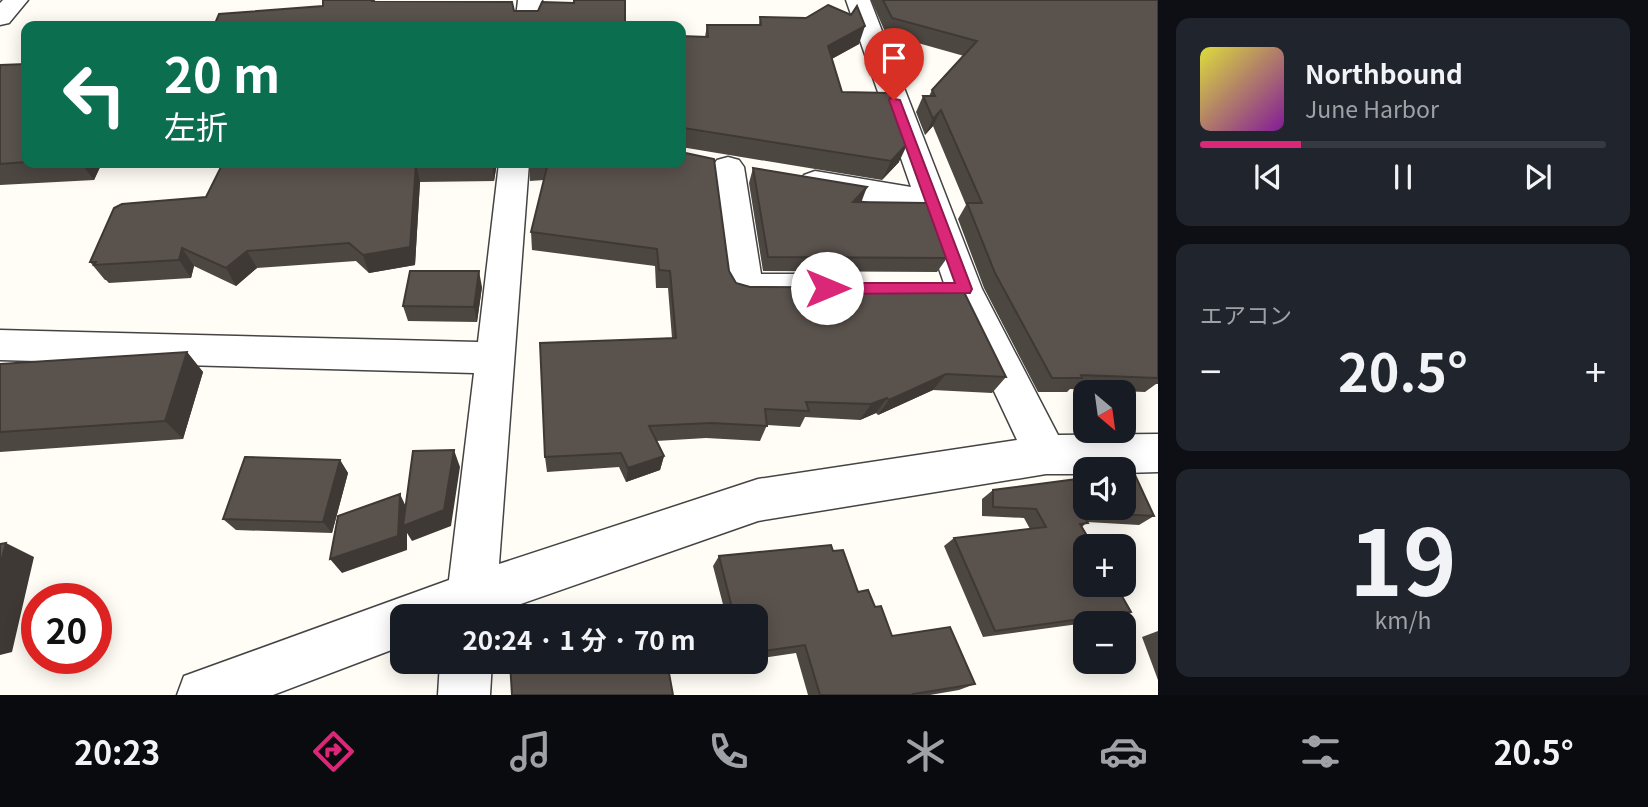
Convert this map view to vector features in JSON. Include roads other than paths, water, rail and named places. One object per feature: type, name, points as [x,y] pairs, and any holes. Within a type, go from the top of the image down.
[{"type":"street","points":[[0,18],[16,0]]},
{"type":"street","points":[[528,21],[530,0]]},
{"type":"street","points":[[858,0],[964,289],[1046,455]]},
{"type":"street","points":[[470,604],[514,168]]},
{"type":"street","points":[[827,288],[745,288],[742,169],[930,201]]},
{"type":"street","points":[[923,289],[964,289]]},
{"type":"street","points":[[0,345],[495,358]]},
{"type":"street","points":[[475,604],[758,500],[1046,455],[1158,453]]},
{"type":"street","points":[[203,695],[390,625]]},
{"type":"street","points":[[464,695],[465,674]]}]
